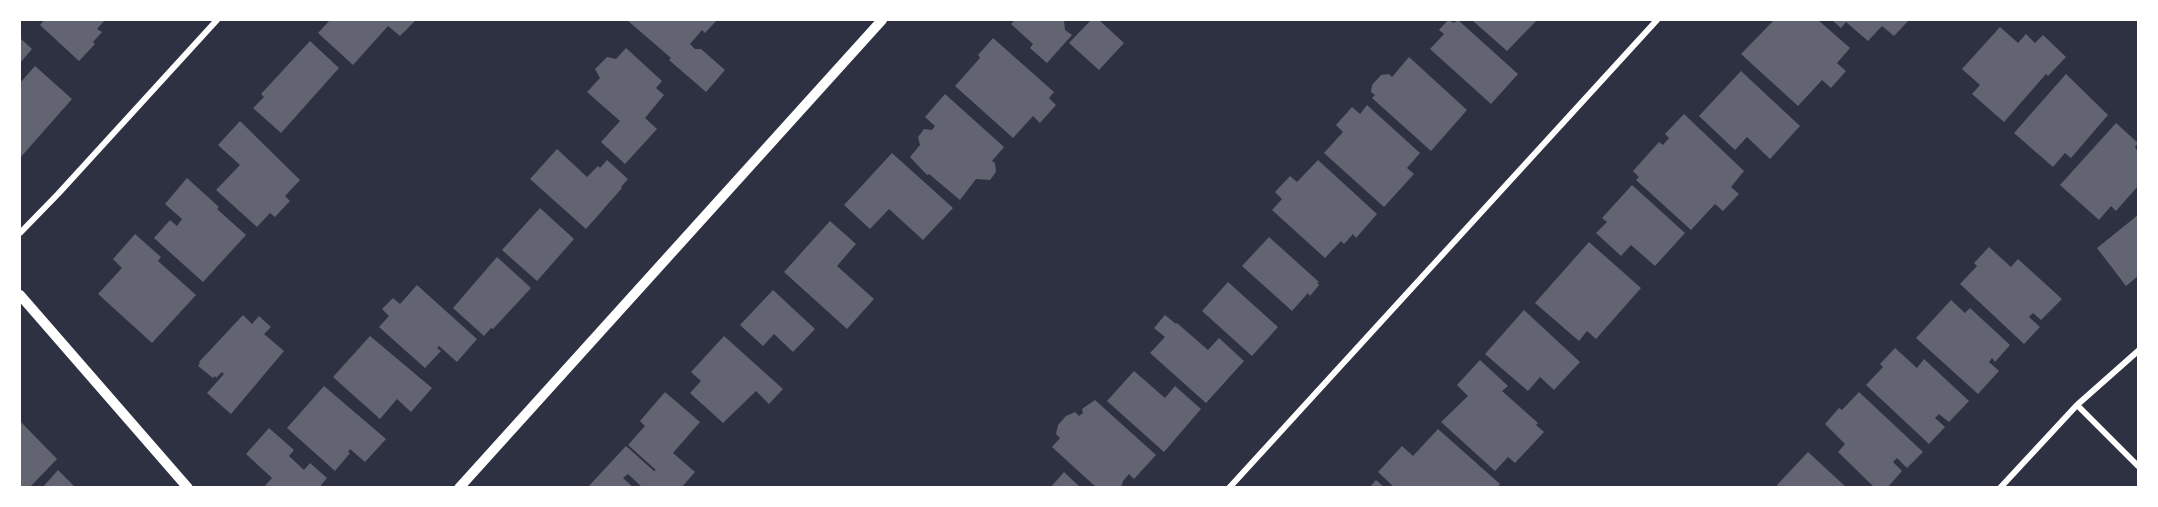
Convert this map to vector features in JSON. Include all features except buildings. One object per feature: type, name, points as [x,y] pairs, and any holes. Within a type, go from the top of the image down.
[{"type":"street","points":[[20,233],[217,20]]},
{"type":"street","points":[[459,488],[882,20]]},
{"type":"street","points":[[1229,488],[1657,20]]},
{"type":"street","points":[[20,295],[188,488]]},
{"type":"street","points":[[2000,488],[2077,405],[2139,351]]},
{"type":"street","points":[[2077,405],[2139,466]]}]
